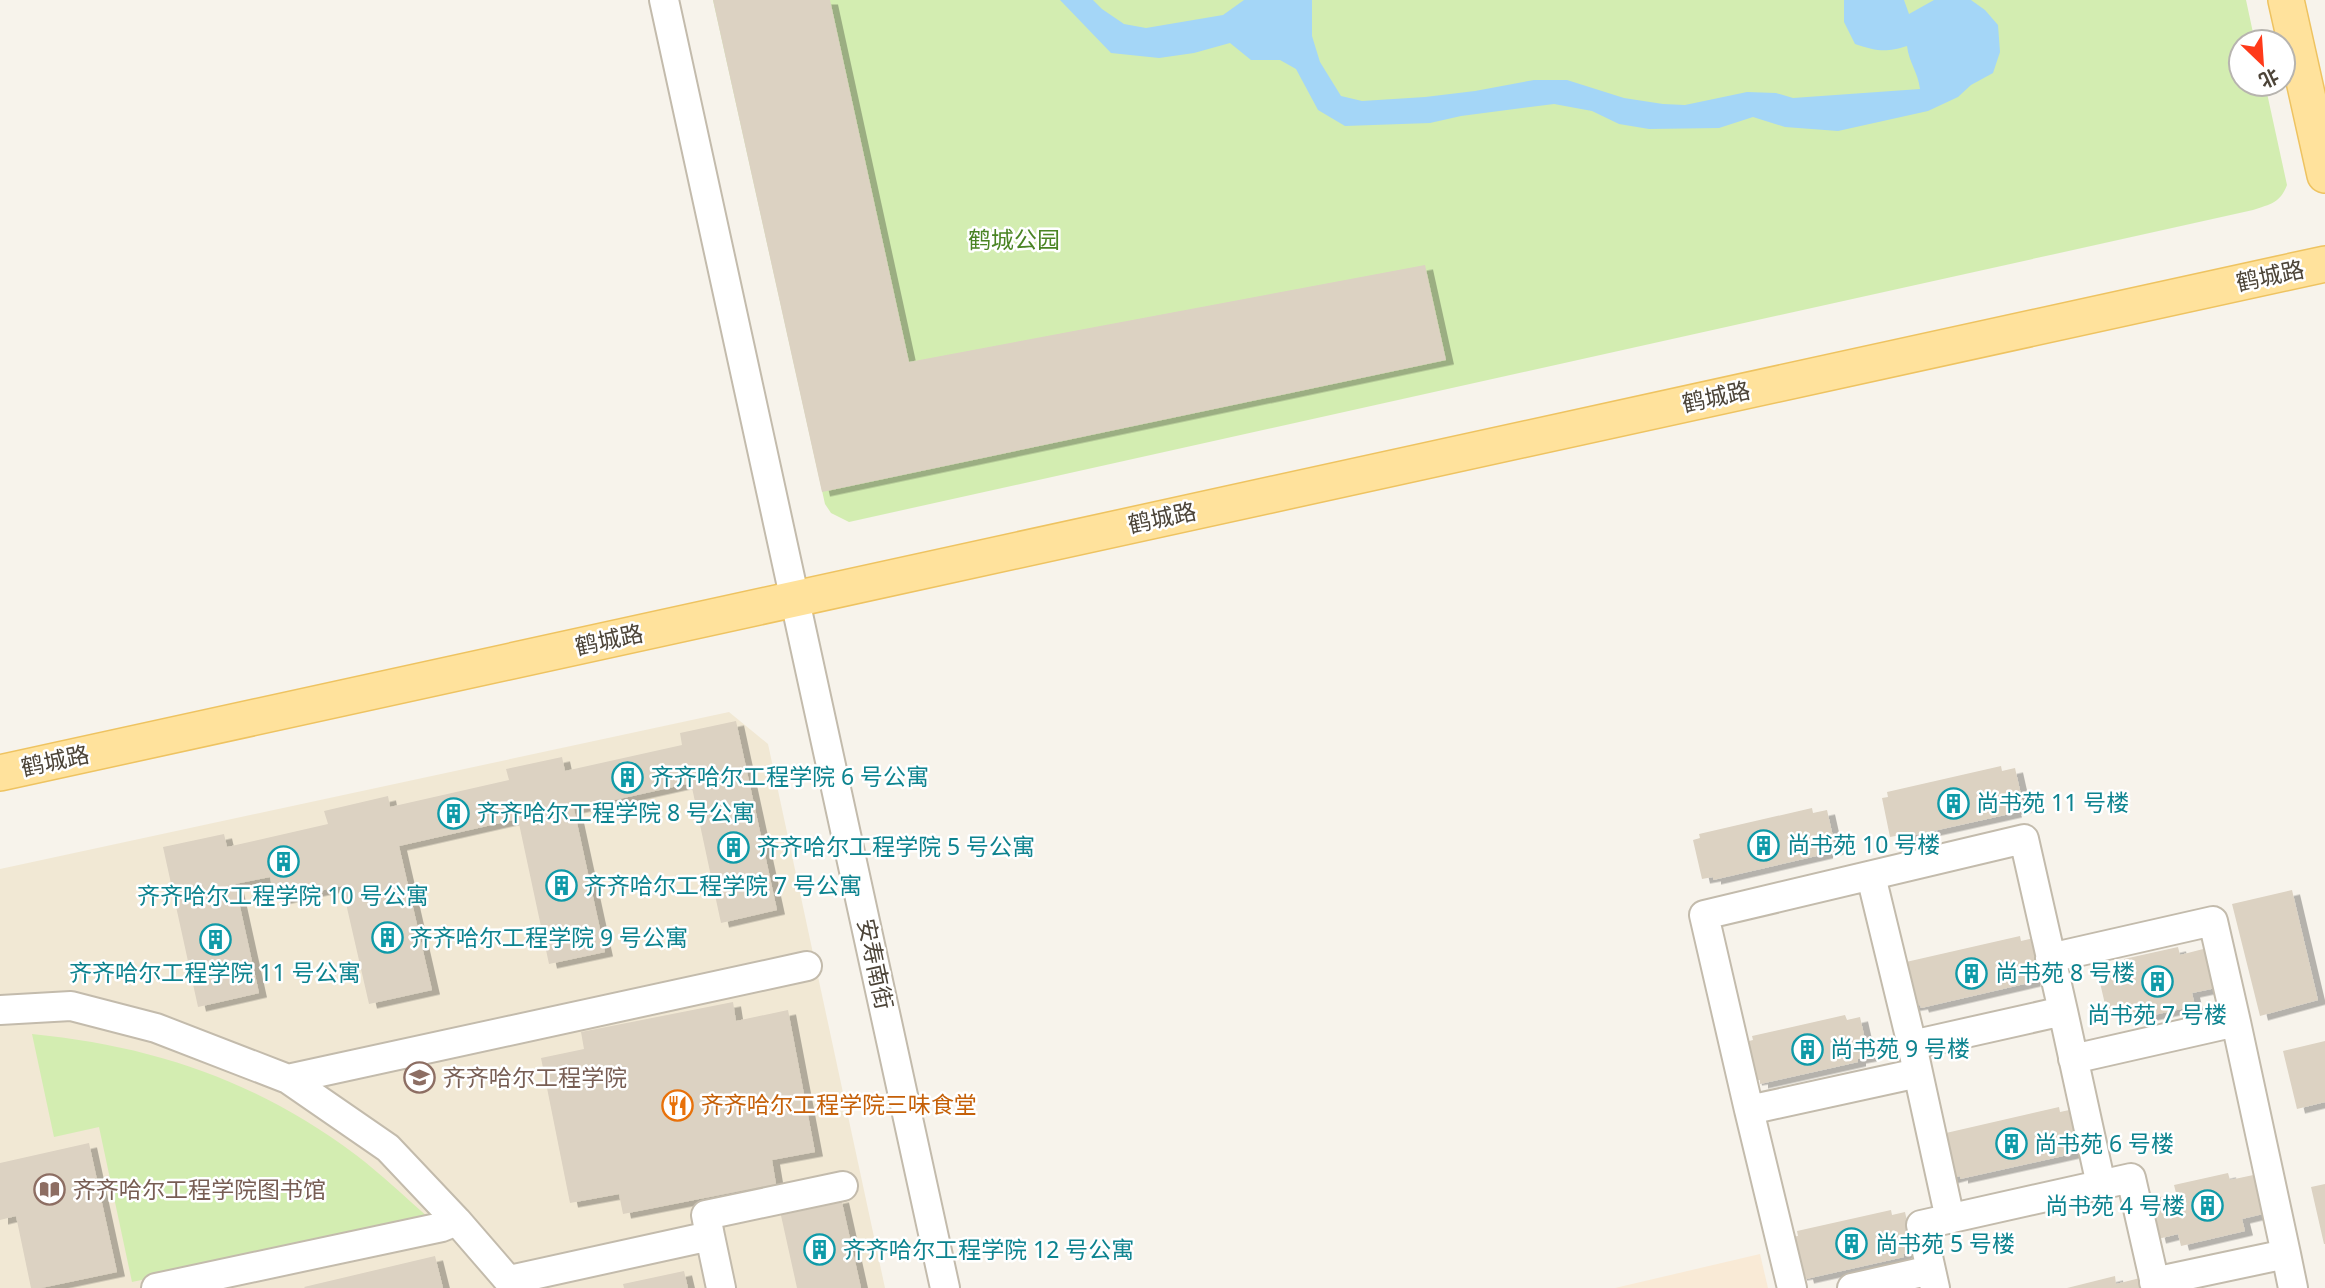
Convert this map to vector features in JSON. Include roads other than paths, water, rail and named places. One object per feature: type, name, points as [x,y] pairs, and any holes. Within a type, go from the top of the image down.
[{"type":"main road","points":[[2286,0],[2325,175]]},
{"type":"main road","name":"鹤城路","points":[[0,773],[2325,264]]},
{"type":"street","name":"安寿南街","points":[[664,0],[945,1288]]},
{"type":"street","points":[[1792,1288],[1704,915],[2024,839],[2101,1185]]},
{"type":"street","points":[[1871,876],[1950,1219]]},
{"type":"street","points":[[2050,958],[2213,921],[2293,1288]]},
{"type":"street","points":[[288,1079],[807,966]]},
{"type":"street","points":[[0,1010],[71,1006],[156,1028],[288,1079],[388,1148],[512,1284],[710,1236]]},
{"type":"street","points":[[1912,1045],[2063,1011]]},
{"type":"street","points":[[2073,1059],[2236,1023]]},
{"type":"street","points":[[1749,1110],[1918,1073]]},
{"type":"street","points":[[1852,1288],[1933,1279],[1921,1225],[2131,1178],[2155,1285],[2286,1254]]},
{"type":"street","points":[[721,1288],[706,1215],[843,1186]]},
{"type":"street","points":[[156,1288],[197,1284],[442,1227],[457,1221]]},
{"type":"water","points":[[1060,0],[1093,0],[1124,24],[1146,28],[1223,15],[1244,0],[1312,0],[1312,36],[1320,62],[1341,96],[1362,101],[1475,91],[1534,80],[1567,80],[1624,98],[1685,105],[1747,92],[1776,93],[1793,98],[1920,89],[1907,46],[1881,50],[1855,44],[1844,22],[1844,0],[1904,0],[1909,14],[1934,0],[1971,0],[1985,10],[1998,25],[2000,52],[1993,73],[1971,85],[1958,97],[1928,111],[1838,131],[1785,127],[1753,117],[1719,128],[1649,129],[1619,124],[1592,111],[1554,104],[1461,116],[1430,123],[1345,126],[1318,110],[1296,69],[1280,60],[1251,60],[1230,43],[1194,53],[1159,58],[1111,53]]},
{"type":"place","name":"齐齐哈尔工程学院 6 号公寓","points":[[628,777]]},
{"type":"place","name":"尚书苑 11 号楼","points":[[1953,803]]},
{"type":"place","name":"齐齐哈尔工程学院 8 号公寓","points":[[454,813]]},
{"type":"place","name":"尚书苑 10 号楼","points":[[1764,845]]},
{"type":"place","name":"齐齐哈尔工程学院 5 号公寓","points":[[734,847]]},
{"type":"place","name":"齐齐哈尔工程学院 10 号公寓","points":[[283,862]]},
{"type":"place","name":"齐齐哈尔工程学院 7 号公寓","points":[[561,886]]},
{"type":"place","name":"齐齐哈尔工程学院 9 号公寓","points":[[387,938]]},
{"type":"place","name":"齐齐哈尔工程学院 11 号公寓","points":[[215,939]]},
{"type":"place","name":"尚书苑 8 号楼","points":[[1972,973]]},
{"type":"place","name":"尚书苑 7 号楼","points":[[2157,981]]},
{"type":"place","name":"尚书苑 9 号楼","points":[[1807,1049]]},
{"type":"place","name":"齐齐哈尔工程学院","points":[[420,1078]]},
{"type":"place","name":"齐齐哈尔工程学院三味食堂","points":[[678,1105]]},
{"type":"place","name":"尚书苑 6 号楼","points":[[2011,1144]]},
{"type":"place","name":"齐齐哈尔工程学院图书馆","points":[[50,1190]]},
{"type":"place","name":"尚书苑 4 号楼","points":[[2208,1206]]},
{"type":"place","name":"尚书苑 5 号楼","points":[[1852,1244]]},
{"type":"place","name":"齐齐哈尔工程学院 12 号公寓","points":[[820,1250]]},
{"type":"park label","name":"鹤城公园","points":[[1014,240]]}]
